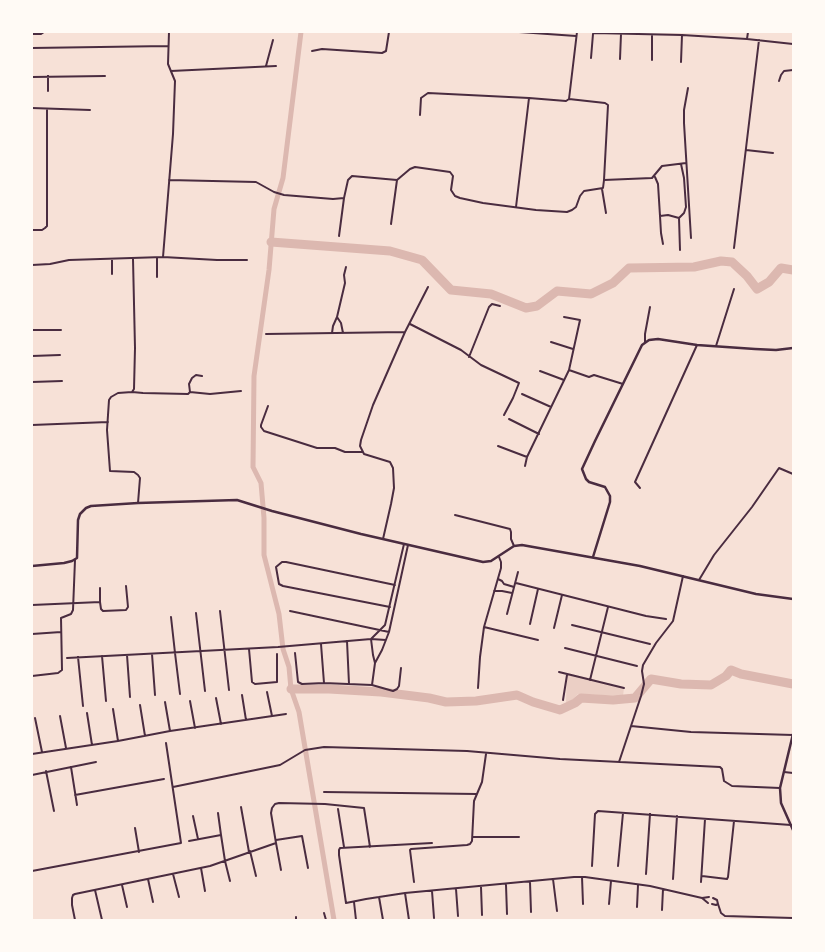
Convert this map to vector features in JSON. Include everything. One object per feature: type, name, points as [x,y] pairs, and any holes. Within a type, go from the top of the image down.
[{"type":"street","points":[[32,34],[41,34],[44,32]]},
{"type":"street","points":[[162,257],[169,180],[175,81],[168,64],[170,32]]},
{"type":"street","points":[[312,51],[322,49],[382,54],[386,51],[389,32]]},
{"type":"street","points":[[519,32],[576,36]]},
{"type":"street","points":[[569,99],[577,32]]},
{"type":"street","points":[[747,39],[748,32]]},
{"type":"street","points":[[592,58],[593,34],[747,39],[793,44]]},
{"type":"street","points":[[620,59],[621,34]]},
{"type":"street","points":[[652,35],[652,60]]},
{"type":"street","points":[[681,62],[682,36]]},
{"type":"street","points":[[266,66],[273,40]]},
{"type":"street","points":[[734,248],[759,40]]},
{"type":"street","points":[[32,48],[168,46]]},
{"type":"street","points":[[171,71],[276,66]]},
{"type":"street","points":[[779,81],[780,75],[784,71],[793,70]]},
{"type":"street","points":[[48,76],[48,91]]},
{"type":"street","points":[[32,77],[105,76]]},
{"type":"street","points":[[688,88],[684,114],[690,238]]},
{"type":"street","points":[[420,115],[421,98],[428,93],[566,101],[569,99],[605,103],[608,105],[604,186],[602,189],[606,213]]},
{"type":"street","points":[[516,207],[529,98]]},
{"type":"street","points":[[32,108],[90,110]]},
{"type":"street","points":[[32,230],[42,230],[47,226],[47,109]]},
{"type":"street","points":[[746,150],[773,153]]},
{"type":"street","points":[[604,180],[648,178],[655,176],[662,166],[686,163]]},
{"type":"street","points":[[678,218],[684,213],[686,208],[684,178],[681,164]]},
{"type":"street","points":[[391,224],[397,180],[415,166],[448,171],[452,174],[451,190],[455,196],[483,203],[551,212],[567,212],[572,210],[576,207],[580,196],[584,191],[602,189]]},
{"type":"street","points":[[339,236],[344,198],[348,180],[352,176],[397,180]]},
{"type":"street","points":[[655,176],[658,184],[660,233],[663,244]]},
{"type":"street","points":[[169,180],[256,182],[274,192],[300,198],[344,198]]},
{"type":"street","points":[[660,216],[668,215],[678,218]]},
{"type":"street","points":[[678,218],[680,250]]},
{"type":"street","points":[[32,265],[50,264],[69,260],[162,257],[247,260]]},
{"type":"street","points":[[156,277],[157,258]]},
{"type":"street","points":[[112,259],[112,274]]},
{"type":"street","points":[[132,392],[134,389],[135,348],[133,259]]},
{"type":"street","points":[[332,333],[345,283],[344,275],[346,267]]},
{"type":"street","points":[[362,452],[360,446],[361,440],[370,414],[405,332],[428,287]]},
{"type":"street","points":[[716,346],[734,289]]},
{"type":"street","points":[[469,357],[489,307],[492,304],[500,306]]},
{"type":"street","points":[[645,342],[650,307]]},
{"type":"street","points":[[337,317],[341,323],[343,333]]},
{"type":"street","points":[[525,466],[569,370],[580,320],[564,317]]},
{"type":"street","points":[[410,324],[461,350],[480,365],[519,382],[504,415]]},
{"type":"street","points":[[32,330],[61,330]]},
{"type":"street","points":[[266,334],[405,332]]},
{"type":"street","points":[[593,557],[610,502],[610,496],[605,487],[589,482],[586,479],[582,469],[642,345],[649,340],[658,339],[697,345],[768,350],[793,348]]},
{"type":"street","points":[[551,342],[573,349]]},
{"type":"street","points":[[640,488],[635,482],[697,345]]},
{"type":"street","points":[[32,356],[60,355]]},
{"type":"street","points":[[569,370],[589,377],[594,375],[623,384]]},
{"type":"street","points":[[540,371],[564,380]]},
{"type":"street","points":[[190,392],[189,384],[192,378],[196,375],[202,376]]},
{"type":"street","points":[[32,382],[62,381]]},
{"type":"street","points":[[138,503],[140,478],[138,475],[134,472],[110,471],[108,422],[109,400],[111,397],[118,393],[132,392],[188,394],[190,392],[210,394],[241,391]]},
{"type":"street","points":[[522,394],[552,407]]},
{"type":"street","points":[[268,406],[261,424],[264,431],[316,448],[333,448],[348,453],[362,452],[390,462],[393,468],[394,488],[392,504],[383,539]]},
{"type":"street","points":[[509,419],[539,434]]},
{"type":"street","points":[[32,425],[108,422]]},
{"type":"street","points":[[498,446],[528,457]]},
{"type":"street","points":[[699,580],[714,554],[752,507],[779,468],[793,474]]},
{"type":"street","points":[[32,676],[58,673],[62,670],[61,618],[73,612],[75,560],[78,556],[78,520],[82,510],[91,506],[237,500],[272,511],[383,539],[483,562],[491,561],[499,557],[514,546],[522,545],[593,557],[683,576],[756,594],[793,599]]},
{"type":"street","points":[[455,515],[510,529],[514,546]]},
{"type":"street","points":[[371,639],[382,630],[385,625],[404,544]]},
{"type":"street","points":[[372,685],[375,662],[389,632],[408,545]]},
{"type":"street","points":[[478,688],[484,627],[502,565],[499,557]]},
{"type":"street","points":[[32,566],[64,563],[75,560]]},
{"type":"street","points":[[395,585],[286,562],[282,562],[276,567],[278,584],[282,586],[390,606],[395,605]]},
{"type":"street","points":[[507,614],[518,572]]},
{"type":"street","points":[[619,762],[632,726],[644,684],[642,671],[643,665],[656,643],[673,620],[683,576]]},
{"type":"street","points":[[498,579],[504,584],[514,587]]},
{"type":"street","points":[[395,581],[400,582]]},
{"type":"street","points":[[516,583],[608,607],[666,619]]},
{"type":"street","points":[[502,591],[504,584]]},
{"type":"street","points":[[100,588],[100,602],[101,609],[103,611],[126,610],[128,607],[126,586]]},
{"type":"street","points":[[530,624],[538,589]]},
{"type":"street","points":[[494,591],[512,593]]},
{"type":"street","points":[[554,628],[562,595]]},
{"type":"street","points":[[32,605],[100,602]]},
{"type":"street","points":[[590,680],[608,607]]},
{"type":"street","points":[[220,611],[228,690]]},
{"type":"street","points":[[290,611],[389,632]]},
{"type":"street","points":[[196,613],[205,692]]},
{"type":"street","points":[[171,617],[180,694]]},
{"type":"street","points":[[572,625],[650,644]]},
{"type":"street","points":[[484,627],[538,640]]},
{"type":"street","points":[[32,634],[61,632]]},
{"type":"street","points":[[67,658],[249,649],[371,639],[386,640]]},
{"type":"street","points":[[371,639],[375,662]]},
{"type":"street","points":[[346,641],[349,684]]},
{"type":"street","points":[[321,644],[324,683]]},
{"type":"street","points":[[564,648],[637,666]]},
{"type":"street","points":[[249,649],[252,682],[255,684],[277,682],[277,654]]},
{"type":"street","points":[[295,653],[298,682],[302,684],[324,683],[372,685],[393,691],[399,686],[401,668]]},
{"type":"street","points":[[152,654],[155,695]]},
{"type":"street","points":[[127,655],[130,697]]},
{"type":"street","points":[[102,656],[106,701]]},
{"type":"street","points":[[78,657],[83,706]]},
{"type":"street","points":[[559,672],[624,688]]},
{"type":"street","points":[[563,700],[567,675]]},
{"type":"street","points":[[267,692],[272,716]]},
{"type":"street","points":[[242,695],[246,720]]},
{"type":"street","points":[[216,698],[221,724]]},
{"type":"street","points":[[190,701],[195,728]]},
{"type":"street","points":[[165,702],[170,731]]},
{"type":"street","points":[[140,705],[145,736]]},
{"type":"street","points":[[113,709],[118,741]]},
{"type":"street","points":[[87,713],[92,744]]},
{"type":"street","points":[[32,754],[118,741],[170,731],[286,714]]},
{"type":"street","points":[[60,716],[66,748]]},
{"type":"street","points":[[35,718],[42,752]]},
{"type":"street","points":[[632,726],[691,732],[793,735],[780,788],[781,803],[793,830]]},
{"type":"street","points":[[32,871],[181,843],[166,743]]},
{"type":"street","points":[[173,788],[280,765],[300,752],[312,748],[324,747],[467,751],[486,754],[720,767],[722,769],[724,781],[732,786],[780,788]]},
{"type":"street","points":[[414,882],[411,849],[467,845],[472,841],[474,801],[482,782],[486,754]]},
{"type":"street","points":[[32,774],[96,762]]},
{"type":"street","points":[[71,767],[77,806]]},
{"type":"street","points":[[46,771],[54,811]]},
{"type":"street","points":[[784,772],[793,773]]},
{"type":"street","points":[[75,795],[164,779]]},
{"type":"street","points":[[324,792],[477,794]]},
{"type":"street","points":[[281,870],[271,813],[275,804],[310,803],[364,808],[370,847]]},
{"type":"street","points":[[241,806],[256,876]]},
{"type":"street","points":[[338,808],[344,847]]},
{"type":"street","points":[[592,866],[595,814],[598,811],[791,825]]},
{"type":"street","points":[[218,813],[225,860],[230,881]]},
{"type":"street","points":[[618,866],[623,813]]},
{"type":"street","points":[[646,874],[650,814]]},
{"type":"street","points":[[194,816],[198,839]]},
{"type":"street","points":[[673,879],[677,816]]},
{"type":"street","points":[[701,882],[705,819]]},
{"type":"street","points":[[702,876],[728,877],[734,821]]},
{"type":"street","points":[[135,828],[139,852]]},
{"type":"street","points":[[189,841],[221,835]]},
{"type":"street","points":[[75,920],[72,905],[73,895],[201,868],[300,835],[302,836],[308,868]]},
{"type":"street","points":[[473,836],[519,837]]},
{"type":"street","points":[[432,843],[344,847],[339,850],[346,903],[380,897],[432,891],[582,877],[638,884],[702,898],[708,902]]},
{"type":"street","points":[[201,868],[206,891]]},
{"type":"street","points":[[173,874],[179,897]]},
{"type":"street","points":[[582,877],[583,904]]},
{"type":"street","points":[[148,879],[153,902]]},
{"type":"street","points":[[553,879],[556,911]]},
{"type":"street","points":[[610,904],[612,881]]},
{"type":"street","points":[[530,882],[532,912]]},
{"type":"street","points":[[506,884],[507,914]]},
{"type":"street","points":[[637,907],[638,884]]},
{"type":"street","points":[[122,885],[126,907]]},
{"type":"street","points":[[481,887],[482,915]]},
{"type":"street","points":[[456,889],[458,916]]},
{"type":"street","points":[[662,910],[663,889]]},
{"type":"street","points":[[95,890],[102,920]]},
{"type":"street","points":[[432,891],[434,918]]},
{"type":"street","points":[[405,894],[409,920]]},
{"type":"street","points":[[380,897],[383,920]]},
{"type":"street","points":[[702,898],[709,897]]},
{"type":"street","points":[[713,898],[716,900],[721,913],[725,916],[793,918]]},
{"type":"street","points":[[354,902],[356,920]]},
{"type":"street","points":[[712,904],[718,904]]},
{"type":"street","points":[[324,913],[326,920]]},
{"type":"shaded area","points":[[567,673],[624,688],[623,696],[578,694],[570,702],[566,702]]},
{"type":"waterway","points":[[301,32],[283,178],[274,209],[269,270],[254,376],[253,467],[261,483],[264,518],[264,555],[279,614],[283,649],[289,667],[291,689],[299,712],[334,920]]},
{"type":"waterway","points":[[271,242],[390,251],[422,260],[451,290],[491,294],[526,308],[537,306],[557,291],[591,294],[613,283],[629,268],[694,267],[721,261],[732,262],[747,276],[757,289],[769,282],[781,268],[793,270]]},
{"type":"waterway","points":[[291,689],[329,689],[381,692],[429,698],[446,702],[476,701],[517,695],[533,702],[560,710],[575,703],[581,698],[613,700],[635,698],[651,679],[681,684],[711,685],[726,676],[731,670],[741,674],[793,684]]}]
